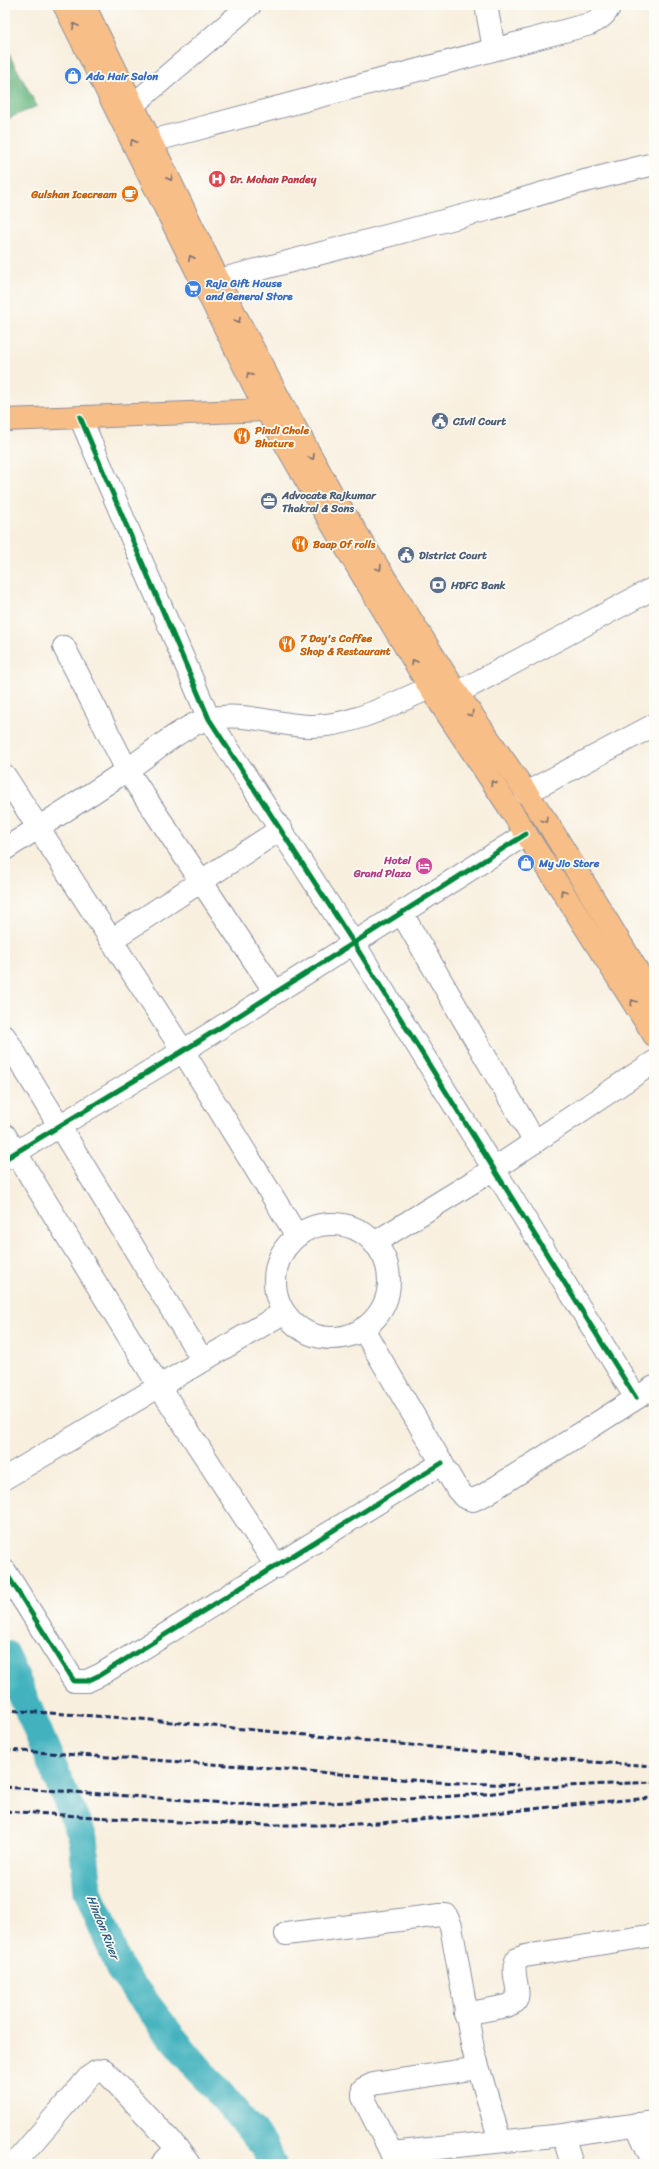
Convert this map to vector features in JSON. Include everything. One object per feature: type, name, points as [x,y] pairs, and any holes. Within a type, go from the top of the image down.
[{"type":"main road","points":[[64,5],[273,404],[331,492],[457,693],[547,822],[654,998]]},
{"type":"main road","points":[[84,5],[219,280],[273,404],[318,501],[430,688],[526,834],[654,1034]]},
{"type":"main road","points":[[5,420],[80,418],[273,404]]},
{"type":"street","points":[[133,105],[250,5]]},
{"type":"street","points":[[486,5],[494,49]]},
{"type":"street","points":[[152,141],[590,24],[603,17],[608,12],[610,5]]},
{"type":"street","points":[[219,280],[481,211],[580,182],[654,164]]},
{"type":"street","points":[[80,418],[209,719],[354,942],[494,1169],[645,1393],[484,1495],[473,1500],[464,1497],[457,1490],[363,1329]]},
{"type":"street","points":[[457,693],[654,588]]},
{"type":"street","points":[[64,647],[127,770],[275,992]]},
{"type":"street","points":[[5,849],[127,770],[189,727],[209,719],[229,716],[308,726],[324,725],[360,718],[430,688]]},
{"type":"street","points":[[526,793],[654,725]]},
{"type":"street","points":[[5,776],[183,1051],[297,1236]]},
{"type":"street","points":[[112,940],[281,830]]},
{"type":"street","points":[[277,1567],[159,1386],[9,1149],[60,1126],[183,1051],[526,834]]},
{"type":"street","points":[[401,912],[535,1142]]},
{"type":"street","points":[[5,1037],[203,1360]]},
{"type":"street","points":[[374,1243],[494,1169],[654,1062]]},
{"type":"street","points":[[334,1225],[345,1226],[361,1232],[374,1243],[385,1260],[389,1279],[386,1298],[377,1316],[363,1329],[346,1336],[323,1337],[311,1335],[296,1326],[283,1312],[277,1297],[274,1281],[277,1264],[285,1249],[297,1236],[311,1228],[334,1225]]},
{"type":"street","points":[[5,1478],[283,1312]]},
{"type":"street","points":[[5,1571],[74,1681],[87,1681],[100,1675],[277,1567],[442,1463]]},
{"type":"street","points":[[286,1934],[440,1914],[446,1916],[451,1926],[465,2014],[478,2068],[500,2140]]},
{"type":"street","points":[[465,2014],[507,2006],[515,2002],[518,1995],[514,1970],[516,1959],[525,1956],[654,1935]]},
{"type":"street","points":[[478,2068],[366,2085],[362,2091],[363,2097],[394,2158],[444,2156],[500,2140],[563,2135],[645,2123],[654,2164]]},
{"type":"street","points":[[14,2164],[89,2077],[96,2072],[104,2070],[183,2156],[162,2164]]},
{"type":"street","points":[[563,2135],[572,2164]]},
{"type":"green space","points":[[5,47],[37,106],[5,120]]},
{"type":"waterway","name":"Hindon River","points":[[5,1654],[83,1838],[88,1892],[121,1971],[172,2037],[265,2147],[272,2164]]},
{"type":"railway","points":[[5,1710],[140,1719],[577,1761],[654,1766]]},
{"type":"railway","points":[[5,1750],[271,1768],[435,1782],[519,1785]]},
{"type":"railway","points":[[5,1787],[267,1806],[485,1794],[545,1787],[654,1782]]},
{"type":"railway","points":[[5,1811],[201,1823],[318,1825],[360,1824],[444,1818],[654,1798]]},
{"type":"cycle path","points":[[80,417],[209,719],[353,942],[636,1398]]},
{"type":"cycle path","points":[[5,1159],[183,1051],[526,834]]},
{"type":"cycle path","points":[[5,1571],[74,1681],[87,1681],[100,1675],[442,1463]]},
{"type":"place","name":"Ada Hair Salon","points":[[73,76]]},
{"type":"place","name":"Dr. Mohan Pandey","points":[[217,179]]},
{"type":"place","name":"Gulshan Icecream","points":[[130,194]]},
{"type":"place","name":"Raja Gift House and General Store","points":[[193,289]]},
{"type":"place","name":"CIvil Court","points":[[440,421]]},
{"type":"place","name":"Pindi Chole Bhature","points":[[242,436]]},
{"type":"place","name":"Advocate Rajkumar Thakral & Sons","points":[[269,501]]},
{"type":"place","name":"Baap Of rolls","points":[[300,544]]},
{"type":"place","name":"District Court","points":[[406,555]]},
{"type":"place","name":"HDFC Bank","points":[[438,585]]},
{"type":"place","name":"7 Day's Coffee Shop & Restaurant","points":[[287,644]]},
{"type":"place","name":"My Jio Store","points":[[526,863]]},
{"type":"place","name":"Hotel Grand Plaza","points":[[424,866]]}]
